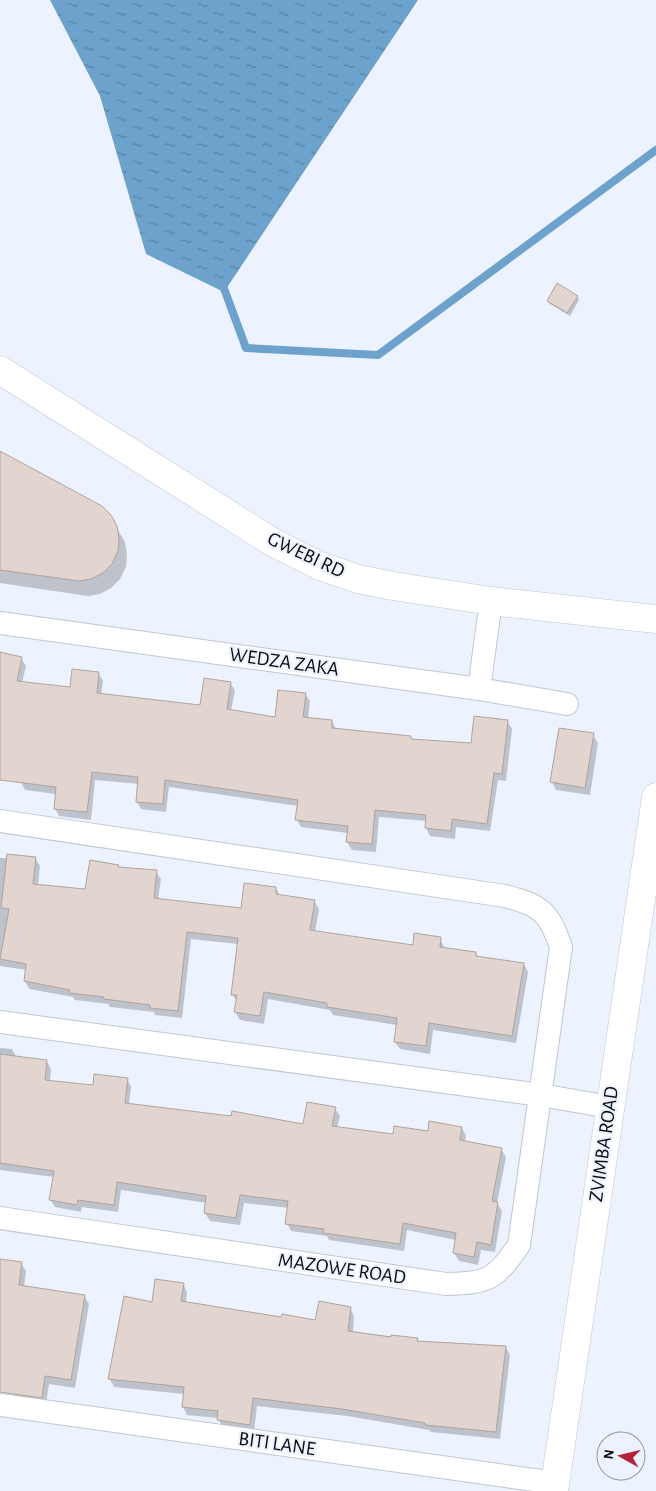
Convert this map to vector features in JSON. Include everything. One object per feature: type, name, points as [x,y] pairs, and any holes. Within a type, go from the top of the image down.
[{"type":"street","name":"GWEBI RD","points":[[0,370],[274,544],[320,566],[358,579],[393,586],[491,601],[656,619]]},
{"type":"street","points":[[479,689],[491,601]]},
{"type":"street","name":"WEDZA ZAKA","points":[[0,623],[479,689],[567,704]]},
{"type":"street","name":"ZVIMBA ROAD","points":[[554,1487],[656,797]]},
{"type":"street","name":"MAZOWE ROAD","points":[[0,821],[505,896],[524,901],[543,910],[555,929],[561,946],[519,1245],[501,1270],[476,1283],[446,1284],[0,1218]]},
{"type":"street","points":[[0,1022],[540,1095],[609,1107]]},
{"type":"street","name":"BITI LANE","points":[[0,1405],[554,1487]]},
{"type":"water","points":[[50,0],[418,0],[224,292],[146,254],[100,96]]},
{"type":"building","points":[[557,283],[578,296],[567,313],[547,301]]},
{"type":"building","points":[[0,451],[102,506],[111,515],[117,526],[119,538],[118,551],[112,564],[103,573],[91,579],[79,581],[0,570]]},
{"type":"building","points":[[0,652],[22,657],[17,681],[70,687],[72,669],[99,672],[97,693],[200,705],[204,678],[231,682],[227,709],[275,717],[278,690],[306,693],[303,717],[332,720],[332,728],[411,736],[411,739],[471,743],[474,716],[508,720],[502,774],[494,773],[487,824],[452,819],[451,831],[425,828],[426,815],[375,810],[372,844],[346,842],[348,826],[295,820],[298,800],[165,780],[163,804],[136,802],[138,777],[92,772],[87,812],[54,809],[56,787],[0,780]]},
{"type":"building","points":[[559,728],[594,733],[585,788],[550,782]]},
{"type":"building","points":[[7,854],[36,857],[33,884],[85,889],[90,860],[119,865],[118,867],[157,870],[154,898],[241,908],[244,883],[276,887],[276,894],[315,900],[310,930],[413,945],[414,933],[441,937],[440,947],[476,952],[476,956],[524,963],[512,1036],[429,1023],[426,1046],[394,1042],[397,1018],[327,1007],[327,1003],[264,992],[260,1016],[234,1012],[237,995],[231,995],[238,938],[187,932],[178,1011],[150,1008],[150,1005],[104,999],[104,997],[69,993],[70,990],[24,981],[26,964],[0,959],[9,909],[1,908]]},
{"type":"building","points":[[0,1054],[47,1060],[45,1080],[93,1085],[94,1074],[128,1078],[125,1103],[231,1116],[232,1111],[303,1124],[307,1102],[336,1107],[332,1126],[393,1134],[394,1126],[428,1131],[429,1121],[462,1127],[460,1140],[502,1148],[492,1201],[498,1202],[491,1245],[477,1242],[474,1257],[453,1253],[456,1233],[403,1223],[400,1244],[323,1233],[324,1229],[285,1224],[288,1201],[240,1195],[236,1218],[204,1213],[206,1196],[117,1182],[114,1205],[78,1200],[77,1205],[49,1200],[54,1171],[0,1163]]},
{"type":"building","points":[[0,1259],[22,1262],[19,1285],[85,1295],[71,1380],[45,1376],[42,1398],[0,1392]]},
{"type":"building","points":[[155,1279],[184,1283],[181,1301],[281,1317],[282,1314],[315,1320],[319,1301],[351,1307],[348,1331],[391,1337],[391,1335],[418,1338],[417,1341],[506,1346],[496,1432],[425,1425],[425,1423],[342,1409],[253,1398],[250,1425],[217,1420],[218,1411],[182,1407],[184,1387],[108,1379],[124,1296],[152,1302]]},
{"type":"waterway","points":[[222,283],[246,348],[378,355],[656,150]]}]
